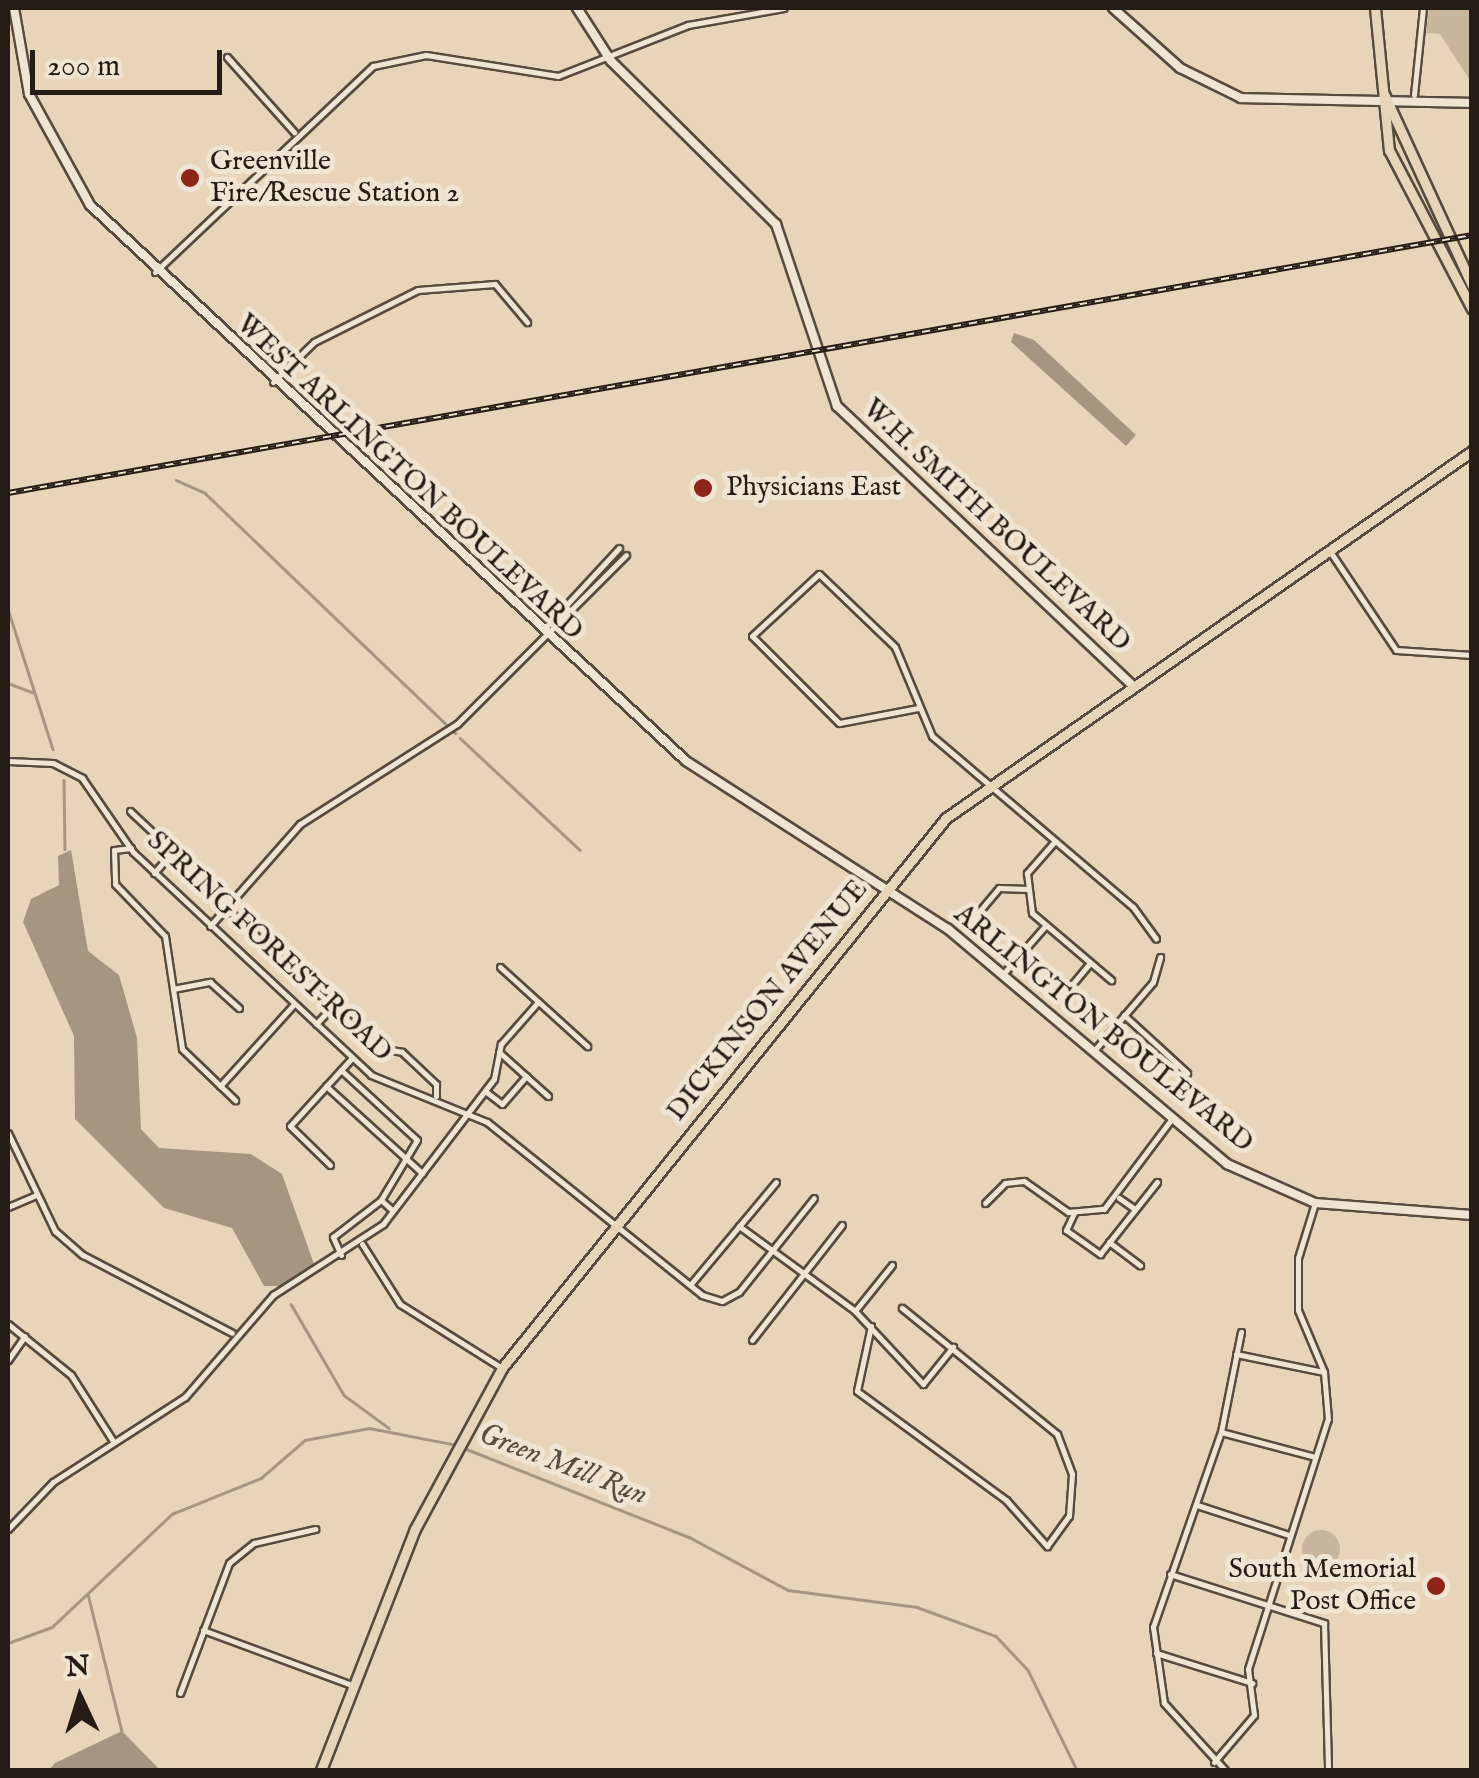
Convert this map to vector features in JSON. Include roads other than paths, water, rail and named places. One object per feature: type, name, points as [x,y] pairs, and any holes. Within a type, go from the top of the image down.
[{"type":"main road","name":"WEST ARLINGTON BOULEVARD","points":[[14,8],[22,71],[58,157],[156,272],[542,635],[686,760],[889,887]]},
{"type":"main road","name":"W.H. SMITH BOULEVARD","points":[[577,8],[610,61],[776,224],[837,406],[1131,684]]},
{"type":"main road","points":[[1112,8],[1180,68],[1241,98],[1302,105],[1384,94],[1472,103]]},
{"type":"main road","points":[[1375,8],[1384,94],[1472,285]]},
{"type":"main road","points":[[1384,94],[1379,113],[1404,187],[1472,309]]},
{"type":"main road","name":"DICKINSON AVENUE","points":[[321,1770],[349,1684],[446,1464],[502,1368],[889,887],[987,784],[1472,451]]},
{"type":"main road","name":"ARLINGTON BOULEVARD","points":[[889,887],[1004,973],[1170,1121],[1242,1173],[1315,1203],[1472,1215]]},
{"type":"street","points":[[156,272],[294,132],[373,66],[426,55],[558,76],[610,61],[688,26],[784,8]]},
{"type":"street","points":[[1122,17],[1132,8]]},
{"type":"street","points":[[1414,95],[1423,8]]},
{"type":"street","points":[[228,58],[294,132]]},
{"type":"street","points":[[273,382],[314,342],[418,290],[494,284],[526,322]]},
{"type":"street","points":[[542,635],[619,548]]},
{"type":"street","points":[[1329,550],[1396,650],[1472,655]]},
{"type":"street","points":[[210,926],[300,824],[442,736],[626,555]]},
{"type":"street","points":[[918,708],[840,723],[751,640],[816,572],[895,647],[932,736],[1133,907],[1156,939]]},
{"type":"street","name":"SPRING FOREST ROAD","points":[[8,761],[53,763],[82,778],[131,848],[154,873],[371,1076],[436,1096],[469,1111],[690,1285]]},
{"type":"street","points":[[130,811],[378,1048],[402,1052],[436,1084],[436,1096]]},
{"type":"street","points":[[1055,841],[1027,873],[1032,913],[1111,980]]},
{"type":"street","points":[[131,848],[114,850],[115,884],[162,930],[185,1054],[234,1100]]},
{"type":"street","points":[[154,873],[173,852]]},
{"type":"street","points":[[972,920],[999,888],[1028,889]]},
{"type":"street","points":[[1004,973],[1046,925]]},
{"type":"street","points":[[1092,1052],[1153,982],[1160,957]]},
{"type":"street","points":[[1060,999],[1090,962]]},
{"type":"street","points":[[500,967],[587,1046]]},
{"type":"street","points":[[173,989],[210,982],[239,1008]]},
{"type":"street","points":[[8,1529],[113,1441],[185,1397],[232,1333],[272,1295],[362,1243],[393,1210],[485,1091],[499,1052],[538,1002]]},
{"type":"street","points":[[220,1086],[294,1004]]},
{"type":"street","points":[[316,1024],[333,1006]]},
{"type":"street","points":[[1124,1016],[1187,1073]]},
{"type":"street","points":[[499,1052],[548,1096]]},
{"type":"street","points":[[330,1165],[290,1126],[352,1058]]},
{"type":"street","points":[[341,1070],[417,1140],[381,1200],[333,1237],[341,1255]]},
{"type":"street","points":[[485,1091],[502,1104],[526,1076]]},
{"type":"street","points":[[326,1086],[422,1172]]},
{"type":"street","points":[[1156,1182],[1100,1254],[1066,1230],[1074,1212],[1119,1198],[1170,1121]]},
{"type":"street","points":[[8,1133],[36,1195],[83,1255],[232,1333]]},
{"type":"street","points":[[986,1203],[1005,1183],[1024,1181],[1074,1212]]},
{"type":"street","points":[[776,1182],[690,1285],[722,1301],[771,1252],[814,1198]]},
{"type":"street","points":[[8,1207],[36,1195]]},
{"type":"street","points":[[1119,1198],[1135,1209]]},
{"type":"street","points":[[381,1200],[393,1210]]},
{"type":"street","points":[[1214,1762],[1254,1715],[1252,1683],[1268,1606],[1328,1418],[1324,1372],[1297,1296],[1315,1203]]},
{"type":"street","points":[[752,1340],[842,1225]]},
{"type":"street","points":[[740,1226],[801,1275],[855,1311],[923,1384],[953,1347]]},
{"type":"street","points":[[1109,1242],[1140,1265]]},
{"type":"street","points":[[362,1243],[400,1304],[502,1368]]},
{"type":"street","points":[[855,1311],[892,1266]]},
{"type":"street","points":[[871,1326],[857,1390],[1006,1500],[1047,1546],[1069,1516],[1072,1474],[1058,1434],[902,1308]]},
{"type":"street","points":[[8,1324],[71,1376],[113,1441]]},
{"type":"street","points":[[1225,1770],[1164,1702],[1156,1653],[1156,1608],[1221,1432],[1241,1332]]},
{"type":"street","points":[[8,1360],[25,1336]]},
{"type":"street","points":[[1236,1354],[1324,1372]]},
{"type":"street","points":[[1221,1432],[1316,1457]]},
{"type":"street","points":[[1197,1505],[1291,1535]]},
{"type":"street","points":[[180,1693],[229,1563],[254,1542],[315,1529]]},
{"type":"street","points":[[1170,1574],[1324,1624],[1328,1770]]},
{"type":"street","points":[[203,1630],[349,1684]]},
{"type":"street","points":[[1156,1653],[1252,1683]]},
{"type":"waterway","points":[[176,480],[205,493],[455,733]]},
{"type":"waterway","points":[[8,609],[53,749]]},
{"type":"waterway","points":[[8,683],[34,693]]},
{"type":"waterway","points":[[460,738],[580,850]]},
{"type":"waterway","points":[[64,780],[65,849]]},
{"type":"waterway","points":[[291,1304],[344,1395],[389,1428]]},
{"type":"waterway","name":"Green Mill Run","points":[[8,1643],[52,1627],[172,1514],[261,1478],[305,1440],[369,1428],[457,1445]]},
{"type":"waterway","name":"Green Mill Run","points":[[464,1448],[691,1538],[788,1590],[917,1607],[996,1636],[1028,1670],[1077,1770]]},
{"type":"waterway","points":[[88,1594],[122,1731]]},
{"type":"railway","points":[[8,493],[1472,235]]},
{"type":"place","name":"Greenville Fire/Rescue Station 2","points":[[190,178]]},
{"type":"place","name":"Physicians East","points":[[703,488]]},
{"type":"place","name":"South Memorial Post Office","points":[[1436,1586]]}]
